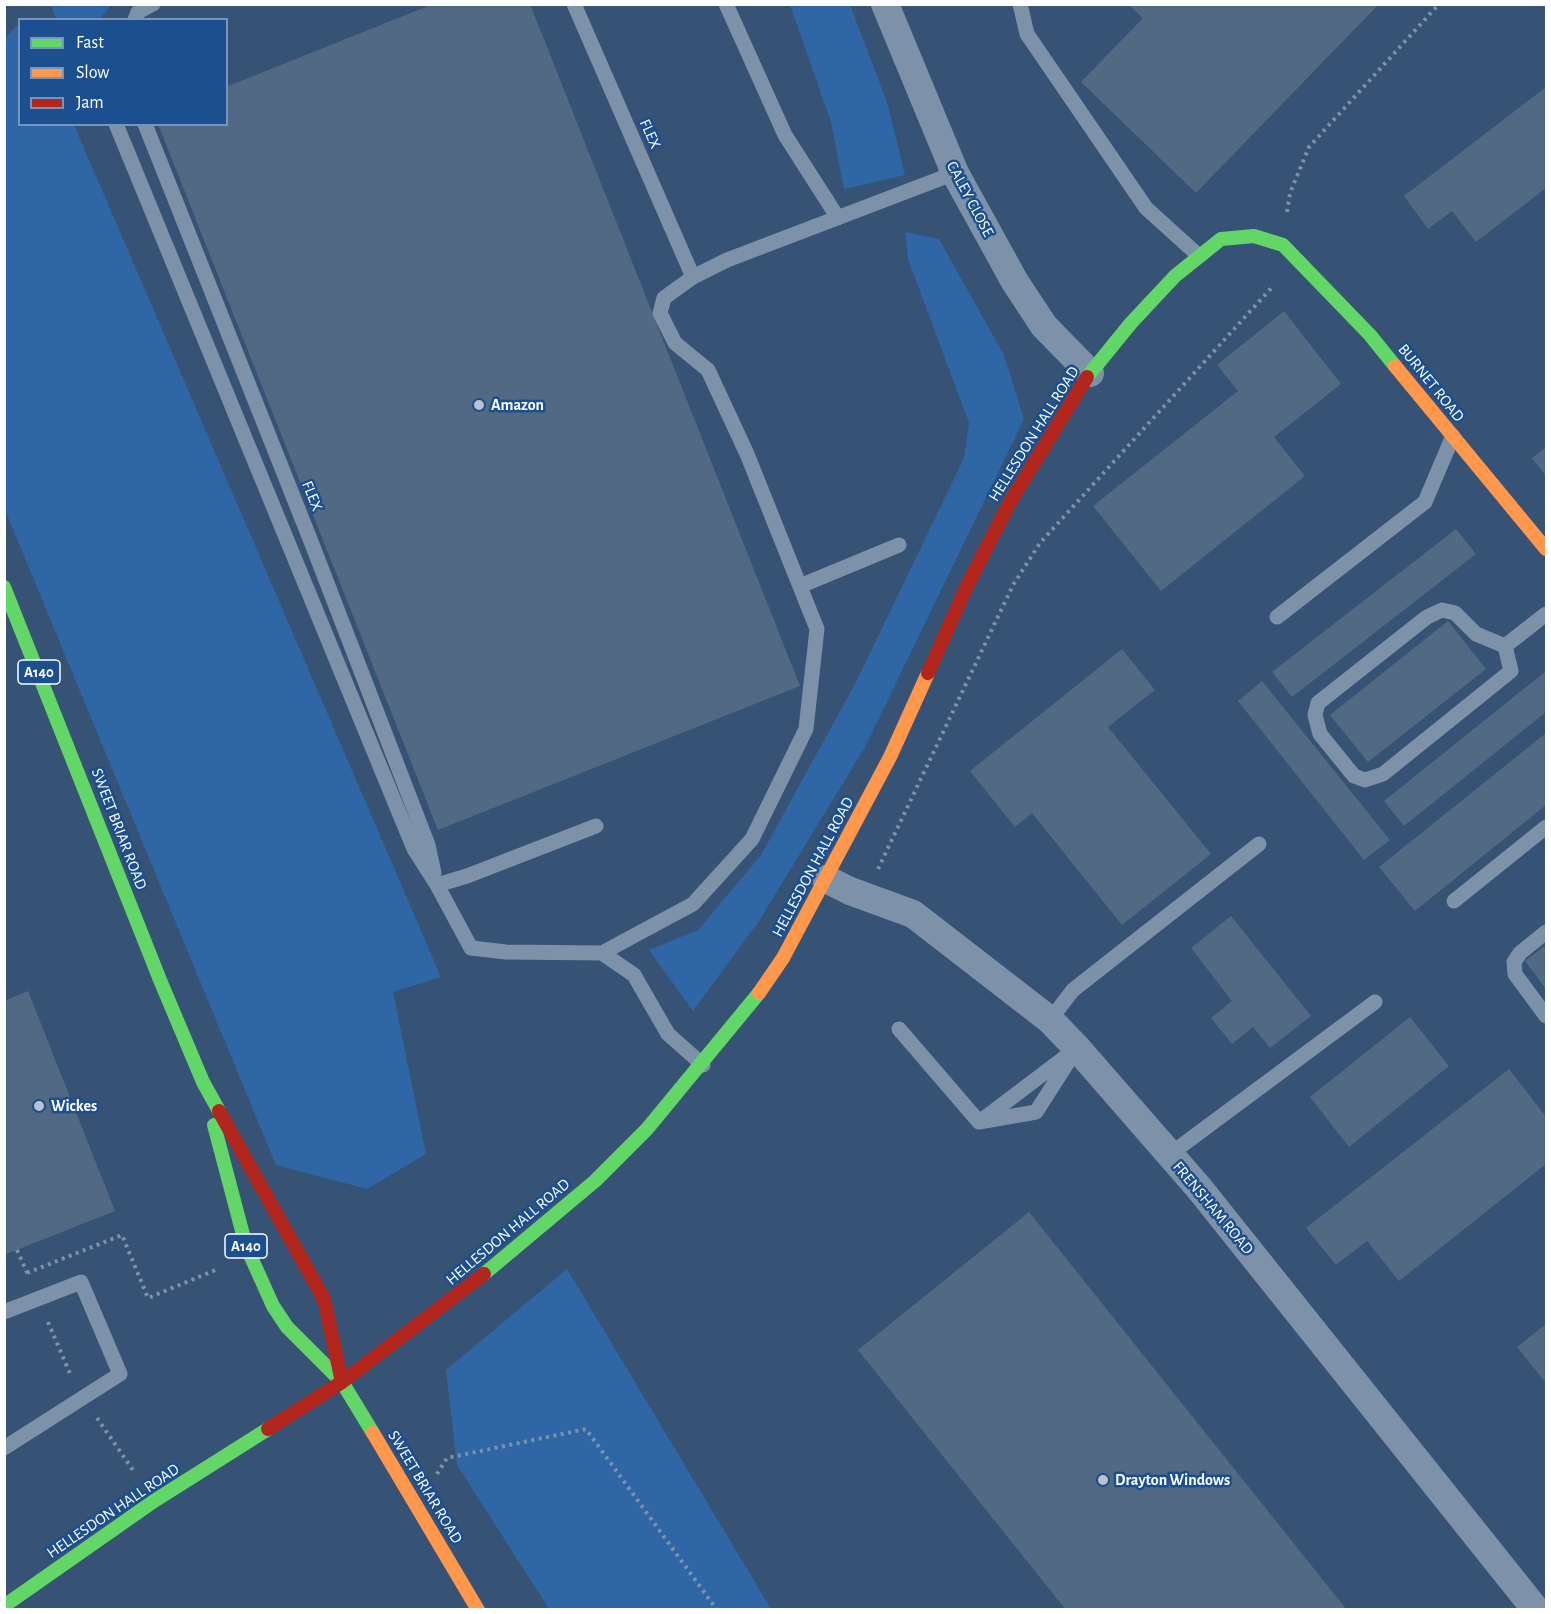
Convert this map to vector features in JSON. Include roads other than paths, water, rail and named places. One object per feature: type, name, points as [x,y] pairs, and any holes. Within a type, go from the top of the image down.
[{"type":"main road","name":"HELLESDON HALL ROAD","points":[[4,1606],[154,1501],[342,1382],[416,1328],[541,1228],[595,1181],[647,1129],[745,1013],[783,958],[890,757],[966,588],[1010,502],[1090,373],[1168,284],[1221,239],[1254,236],[1283,245]]},
{"type":"main road","name":"BURNET ROAD","points":[[1283,245],[1370,335],[1546,549]]},
{"type":"main road","name":"SWEET BRIAR ROAD","points":[[4,587],[160,980],[203,1082],[324,1299],[342,1382]]},
{"type":"main road","name":"SWEET BRIAR ROAD","points":[[203,1082],[246,1246],[269,1296],[287,1328],[342,1382],[478,1610]]},
{"type":"street","name":"CALEY CLOSE","points":[[885,4],[954,173],[1015,282],[1044,326],[1090,373]]},
{"type":"street","name":"FRENSHAM ROAD","points":[[826,879],[864,897],[913,914],[1050,1020],[1199,1188],[1537,1610]]},
{"type":"lane","points":[[135,17],[153,4]]},
{"type":"lane","name":"FLEX","points":[[574,4],[693,277]]},
{"type":"lane","points":[[726,4],[785,135],[838,218]]},
{"type":"lane","points":[[1020,4],[1027,34],[1146,208],[1199,256]]},
{"type":"lane","points":[[117,126],[414,849],[437,885],[471,948],[506,952],[602,953],[693,904],[752,839],[806,729],[817,629],[747,454],[708,370],[675,343],[660,312],[664,298],[693,277],[727,260],[954,173]]},
{"type":"lane","name":"FLEX","points":[[146,126],[420,823],[428,845],[437,885]]},
{"type":"lane","points":[[1277,617],[1425,502],[1453,436]]},
{"type":"lane","points":[[800,586],[899,545]]},
{"type":"lane","points":[[1442,610],[1455,613],[1476,634],[1505,646],[1510,670],[1383,774],[1365,780],[1354,776],[1320,734],[1315,715],[1318,703],[1427,617],[1442,610]]},
{"type":"lane","points":[[1505,646],[1546,614]]},
{"type":"lane","points":[[437,885],[467,876],[596,826]]},
{"type":"lane","points":[[1454,901],[1546,827]]},
{"type":"lane","points":[[1050,1020],[1073,990],[1259,844]]},
{"type":"lane","points":[[1546,932],[1520,953],[1514,963],[1515,975],[1546,1016]]},
{"type":"lane","points":[[602,953],[634,975],[668,1034],[703,1065]]},
{"type":"lane","points":[[1169,1155],[1375,1002]]},
{"type":"lane","points":[[899,1029],[979,1122]]},
{"type":"lane","points":[[979,1122],[1036,1112],[1077,1048]]},
{"type":"lane","points":[[979,1122],[1077,1048]]},
{"type":"lane","points":[[4,1312],[81,1282],[120,1374],[4,1448]]},
{"type":"lane","points":[[1537,1610],[1546,1604]]},
{"type":"place","name":"Amazon","points":[[479,405]]},
{"type":"place","name":"Wickes","points":[[39,1106]]},
{"type":"place","name":"Drayton Windows","points":[[1103,1480]]}]
